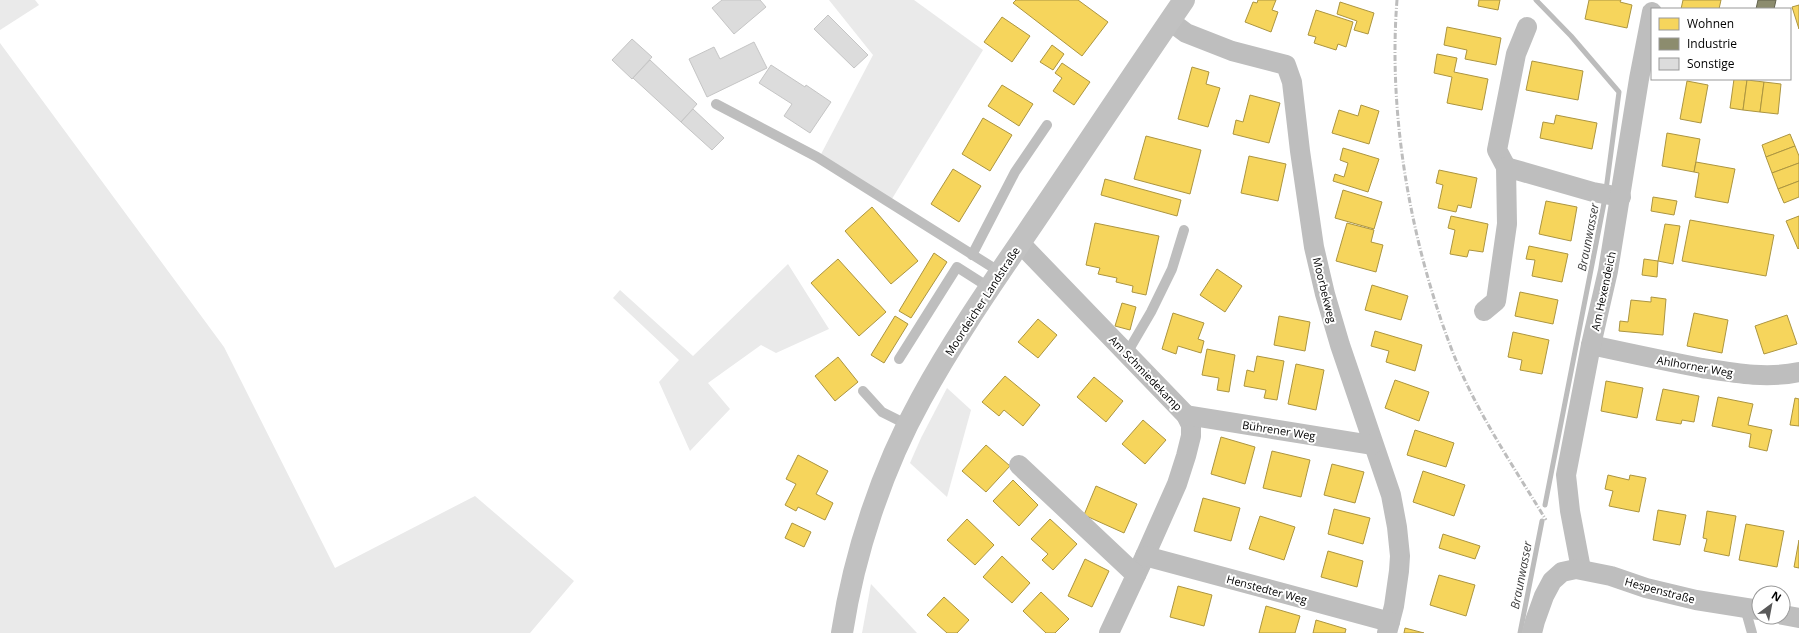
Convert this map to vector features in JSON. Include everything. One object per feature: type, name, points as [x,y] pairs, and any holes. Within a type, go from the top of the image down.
[{"type":"main road","name":"Moordeicher Landstraße","points":[[842,633],[858,558],[871,516],[891,464],[920,400],[937,370],[1020,242],[1184,0]]},
{"type":"street","name":"Am Hexendeich","points":[[1579,569],[1566,475],[1608,271],[1639,79],[1651,15]]},
{"type":"street","name":"Moorbekweg","points":[[1170,21],[1186,33],[1232,51],[1286,65],[1292,82],[1314,247],[1323,286],[1372,445],[1391,496],[1397,527],[1400,556],[1399,571],[1388,628]]},
{"type":"street","points":[[1484,311],[1496,301],[1507,224],[1506,167],[1497,150],[1516,54],[1527,27]]},
{"type":"street","points":[[1506,167],[1593,192],[1621,197]]},
{"type":"street","name":"Am Schmiedekamp","points":[[1020,242],[1186,415],[1191,425],[1191,436],[1186,456],[1176,484],[1145,556],[1109,633]]},
{"type":"street","name":"Ahlhorner Weg","points":[[1592,345],[1677,363],[1745,374],[1763,376],[1799,372]]},
{"type":"street","name":"Bührener Weg","points":[[1186,415],[1372,445]]},
{"type":"street","points":[[1019,465],[1136,575]]},
{"type":"street","name":"Henstedter Weg","points":[[1145,556],[1388,628]]},
{"type":"street","points":[[1532,633],[1542,602],[1552,581],[1562,572],[1579,569]]},
{"type":"street","name":"Hespenstraße","points":[[1579,569],[1646,588],[1696,600],[1751,609]]},
{"type":"lane","points":[[716,104],[818,158],[972,255],[995,280]]},
{"type":"lane","points":[[972,255],[1015,172],[1047,125]]},
{"type":"lane","points":[[1127,353],[1151,312],[1172,269],[1184,230]]},
{"type":"lane","points":[[899,359],[958,267],[995,280]]},
{"type":"lane","points":[[863,391],[882,412],[908,425]]},
{"type":"shaded area","points":[[0,0],[35,0],[39,5],[0,30]]},
{"type":"shaded area","points":[[829,0],[914,0],[983,50],[890,202],[819,158],[873,55]]},
{"type":"shaded area","points":[[0,43],[224,347],[335,568],[475,496],[574,581],[530,633],[0,633]]},
{"type":"shaded area","points":[[788,264],[829,329],[776,353],[761,345],[708,383],[730,409],[690,451],[659,382],[679,360],[613,298],[620,290],[693,356]]},
{"type":"shaded area","points":[[947,388],[971,410],[947,497],[910,463]]},
{"type":"shaded area","points":[[871,584],[917,633],[862,633]]},
{"type":"building: Wohnen","points":[[1016,0],[1078,0],[1108,22],[1082,56],[1013,3]]},
{"type":"building: Wohnen","points":[[1258,0],[1276,0],[1272,10],[1278,12],[1271,32],[1245,22],[1253,2],[1257,3]]},
{"type":"building: Wohnen","points":[[1479,0],[1500,0],[1498,10],[1478,6]]},
{"type":"building: Wohnen","points":[[1589,0],[1621,0],[1620,2],[1632,5],[1627,28],[1585,19]]},
{"type":"building: Wohnen","points":[[1683,0],[1721,0],[1719,8],[1681,8]]},
{"type":"building: Wohnen","points":[[1340,2],[1374,13],[1368,34],[1354,30],[1357,21],[1337,14]]},
{"type":"building: Wohnen","points":[[1799,5],[1799,29],[1792,7]]},
{"type":"building: Wohnen","points":[[1316,10],[1353,22],[1346,47],[1338,44],[1336,50],[1314,43],[1316,37],[1308,35]]},
{"type":"building: Wohnen","points":[[1002,17],[1030,36],[1012,62],[984,42]]},
{"type":"building: Wohnen","points":[[1447,27],[1501,38],[1496,65],[1465,59],[1467,50],[1444,45]]},
{"type":"building: Wohnen","points":[[1052,45],[1064,54],[1053,70],[1040,62]]},
{"type":"building: Wohnen","points":[[1437,54],[1457,58],[1454,72],[1488,79],[1482,110],[1447,103],[1452,77],[1434,73]]},
{"type":"building: Wohnen","points":[[1532,61],[1583,71],[1578,100],[1526,90]]},
{"type":"building: Wohnen","points":[[1062,63],[1090,82],[1074,105],[1053,91],[1062,78],[1055,73]]},
{"type":"building: Wohnen","points":[[1192,67],[1209,72],[1206,84],[1220,88],[1208,127],[1178,119]]},
{"type":"building: Wohnen","points":[[1734,80],[1747,80],[1743,110],[1730,108]]},
{"type":"building: Wohnen","points":[[1747,80],[1764,82],[1760,112],[1743,110]]},
{"type":"building: Wohnen","points":[[1687,81],[1708,85],[1701,123],[1680,119]]},
{"type":"building: Wohnen","points":[[1764,82],[1781,84],[1778,114],[1760,112]]},
{"type":"building: Wohnen","points":[[1002,85],[1033,104],[1019,126],[988,106]]},
{"type":"building: Wohnen","points":[[1250,95],[1280,103],[1269,143],[1233,134],[1236,120],[1243,122]]},
{"type":"building: Wohnen","points":[[1361,105],[1379,111],[1369,144],[1332,133],[1339,110],[1358,116]]},
{"type":"building: Wohnen","points":[[1556,115],[1597,123],[1592,149],[1540,138],[1543,122],[1554,124]]},
{"type":"building: Wohnen","points":[[983,118],[1012,135],[990,171],[962,154]]},
{"type":"building: Wohnen","points":[[1667,133],[1700,139],[1694,172],[1662,166]]},
{"type":"building: Wohnen","points":[[1790,134],[1795,146],[1766,157],[1762,145]]},
{"type":"building: Wohnen","points":[[1146,136],[1201,150],[1190,194],[1134,179]]},
{"type":"building: Wohnen","points":[[1795,146],[1799,156],[1799,163],[1772,173],[1766,157]]},
{"type":"building: Wohnen","points":[[1343,148],[1379,159],[1368,192],[1333,181],[1335,174],[1344,177],[1348,163],[1340,160]]},
{"type":"building: Wohnen","points":[[1249,156],[1286,164],[1278,201],[1241,193]]},
{"type":"building: Wohnen","points":[[1696,162],[1735,169],[1728,203],[1695,197],[1699,173],[1694,172]]},
{"type":"building: Wohnen","points":[[1799,163],[1799,181],[1778,189],[1772,173]]},
{"type":"building: Wohnen","points":[[953,169],[981,186],[959,222],[931,204]]},
{"type":"building: Wohnen","points":[[1439,170],[1477,178],[1471,208],[1458,205],[1456,212],[1438,208],[1443,185],[1436,183]]},
{"type":"building: Wohnen","points":[[1105,179],[1181,200],[1177,216],[1101,195]]},
{"type":"building: Wohnen","points":[[1799,181],[1799,197],[1784,203],[1778,189]]},
{"type":"building: Wohnen","points":[[1343,190],[1382,202],[1374,229],[1335,218]]},
{"type":"building: Wohnen","points":[[1653,197],[1677,201],[1674,215],[1651,211]]},
{"type":"building: Wohnen","points":[[1546,201],[1577,207],[1571,241],[1539,234]]},
{"type":"building: Wohnen","points":[[872,207],[918,261],[891,284],[845,231]]},
{"type":"building: Wohnen","points":[[1451,216],[1488,224],[1483,252],[1469,250],[1467,257],[1450,254],[1455,230],[1448,228]]},
{"type":"building: Wohnen","points":[[1799,216],[1799,248],[1798,249],[1786,221]]},
{"type":"building: Wohnen","points":[[1690,220],[1774,235],[1766,276],[1682,261]]},
{"type":"building: Wohnen","points":[[1095,223],[1159,236],[1146,295],[1132,292],[1133,286],[1116,282],[1117,278],[1098,274],[1100,268],[1086,265]]},
{"type":"building: Wohnen","points":[[1347,223],[1374,230],[1371,242],[1383,245],[1376,272],[1336,261]]},
{"type":"building: Wohnen","points":[[1665,224],[1680,226],[1673,264],[1658,261]]},
{"type":"building: Wohnen","points":[[1529,246],[1568,254],[1562,282],[1532,276],[1535,260],[1526,259]]},
{"type":"building: Wohnen","points":[[934,253],[947,262],[911,318],[899,311]]},
{"type":"building: Wohnen","points":[[838,259],[886,312],[859,336],[811,283]]},
{"type":"building: Wohnen","points":[[1644,259],[1658,261],[1657,277],[1642,275]]},
{"type":"building: Wohnen","points":[[1217,269],[1242,286],[1225,312],[1200,295]]},
{"type":"building: Wohnen","points":[[1372,285],[1408,296],[1401,320],[1365,310]]},
{"type":"building: Wohnen","points":[[1520,292],[1558,300],[1553,324],[1515,316]]},
{"type":"building: Wohnen","points":[[1651,297],[1666,299],[1663,335],[1619,331],[1620,321],[1628,322],[1631,300],[1651,302]]},
{"type":"building: Wohnen","points":[[1122,303],[1136,307],[1130,330],[1115,326]]},
{"type":"building: Wohnen","points":[[1173,313],[1204,323],[1198,339],[1204,341],[1201,353],[1178,346],[1176,354],[1162,349]]},
{"type":"building: Wohnen","points":[[1694,313],[1728,320],[1722,353],[1687,346]]},
{"type":"building: Wohnen","points":[[1787,315],[1797,344],[1764,354],[1755,326]]},
{"type":"building: Wohnen","points":[[895,316],[908,324],[884,363],[871,355]]},
{"type":"building: Wohnen","points":[[1279,316],[1310,322],[1305,351],[1274,345]]},
{"type":"building: Wohnen","points":[[1038,319],[1057,335],[1038,358],[1018,342]]},
{"type":"building: Wohnen","points":[[1375,331],[1422,345],[1415,371],[1386,362],[1389,351],[1371,346]]},
{"type":"building: Wohnen","points":[[1513,332],[1549,340],[1542,374],[1520,370],[1522,360],[1508,357]]},
{"type":"building: Wohnen","points":[[1207,349],[1235,355],[1229,392],[1217,390],[1219,378],[1202,375]]},
{"type":"building: Wohnen","points":[[1257,356],[1284,361],[1277,400],[1264,398],[1266,390],[1244,386],[1247,370],[1254,372]]},
{"type":"building: Wohnen","points":[[838,357],[858,382],[835,401],[815,376]]},
{"type":"building: Wohnen","points":[[1296,364],[1324,370],[1316,410],[1288,404]]},
{"type":"building: Wohnen","points":[[1005,376],[1040,405],[1023,426],[1004,410],[999,416],[982,402]]},
{"type":"building: Wohnen","points":[[1094,377],[1123,401],[1106,422],[1077,397]]},
{"type":"building: Wohnen","points":[[1395,380],[1429,392],[1419,421],[1385,408]]},
{"type":"building: Wohnen","points":[[1606,381],[1643,388],[1637,418],[1601,411]]},
{"type":"building: Wohnen","points":[[1663,389],[1699,396],[1694,422],[1682,420],[1681,424],[1656,420]]},
{"type":"building: Wohnen","points":[[1718,397],[1753,404],[1748,425],[1772,430],[1767,451],[1749,447],[1751,434],[1712,426]]},
{"type":"building: Wohnen","points":[[1795,398],[1799,399],[1799,426],[1790,425]]},
{"type":"building: Wohnen","points":[[1143,420],[1166,440],[1145,464],[1122,444]]},
{"type":"building: Wohnen","points":[[1415,430],[1454,443],[1446,467],[1407,455]]},
{"type":"building: Wohnen","points":[[1221,437],[1255,447],[1245,484],[1211,474]]},
{"type":"building: Wohnen","points":[[986,445],[1010,466],[986,492],[962,471]]},
{"type":"building: Wohnen","points":[[1272,451],[1310,460],[1301,497],[1263,488]]},
{"type":"building: Wohnen","points":[[798,455],[828,471],[816,494],[833,503],[825,520],[798,507],[796,511],[785,505],[796,484],[786,479]]},
{"type":"building: Wohnen","points":[[1332,464],[1364,472],[1355,503],[1324,495]]},
{"type":"building: Wohnen","points":[[1423,471],[1465,485],[1454,516],[1413,502]]},
{"type":"building: Wohnen","points":[[1608,475],[1629,480],[1630,475],[1646,478],[1639,512],[1609,506],[1613,491],[1605,489]]},
{"type":"building: Wohnen","points":[[1013,480],[1038,505],[1019,526],[993,501]]},
{"type":"building: Wohnen","points":[[1096,486],[1137,504],[1124,533],[1084,515]]},
{"type":"building: Wohnen","points":[[1203,498],[1240,508],[1231,541],[1194,531]]},
{"type":"building: Wohnen","points":[[1334,509],[1370,518],[1363,544],[1328,534]]},
{"type":"building: Wohnen","points":[[1658,510],[1686,515],[1680,545],[1653,540]]},
{"type":"building: Wohnen","points":[[1707,511],[1736,516],[1729,556],[1704,551],[1707,539],[1703,538]]},
{"type":"building: Wohnen","points":[[1260,516],[1295,527],[1284,560],[1249,549]]},
{"type":"building: Wohnen","points":[[967,519],[994,545],[975,565],[947,540]]},
{"type":"building: Wohnen","points":[[1050,519],[1077,544],[1053,570],[1042,560],[1048,554],[1031,539]]},
{"type":"building: Wohnen","points":[[792,523],[811,532],[804,547],[785,538]]},
{"type":"building: Wohnen","points":[[1746,524],[1784,531],[1777,567],[1739,560]]},
{"type":"building: Wohnen","points":[[1443,534],[1480,546],[1475,559],[1439,548]]},
{"type":"building: Wohnen","points":[[1799,540],[1799,568],[1794,567]]},
{"type":"building: Wohnen","points":[[1328,551],[1363,561],[1357,587],[1321,577]]},
{"type":"building: Wohnen","points":[[1002,556],[1030,583],[1012,603],[983,577]]},
{"type":"building: Wohnen","points":[[1085,559],[1109,571],[1092,607],[1068,596]]},
{"type":"building: Wohnen","points":[[1439,575],[1475,585],[1466,616],[1430,605]]},
{"type":"building: Wohnen","points":[[1178,586],[1212,595],[1204,626],[1170,617]]},
{"type":"building: Wohnen","points":[[1041,592],[1069,619],[1055,633],[1046,633],[1023,611]]},
{"type":"building: Wohnen","points":[[944,597],[969,620],[957,633],[947,633],[927,615]]},
{"type":"building: Wohnen","points":[[1266,606],[1300,616],[1295,633],[1259,633]]},
{"type":"building: Wohnen","points":[[1316,620],[1346,629],[1345,633],[1313,633]]},
{"type":"building: Wohnen","points":[[1405,628],[1424,633],[1404,633]]},
{"type":"building: Industrie","points":[[1758,0],[1776,0],[1774,8],[1756,8]]},
{"type":"building: Sonstige","points":[[722,0],[760,0],[766,7],[734,34],[712,8]]},
{"type":"building: Sonstige","points":[[828,15],[868,55],[854,68],[814,29]]},
{"type":"building: Sonstige","points":[[632,39],[652,57],[632,79],[612,60]]},
{"type":"building: Sonstige","points":[[754,42],[767,68],[707,97],[689,59],[714,47],[720,59]]},
{"type":"building: Sonstige","points":[[650,60],[697,104],[681,122],[633,78]]},
{"type":"building: Sonstige","points":[[771,65],[805,87],[806,85],[831,102],[810,133],[784,116],[792,104],[759,83]]},
{"type":"building: Sonstige","points":[[693,109],[724,138],[712,150],[681,122]]},
{"type":"waterway","name":"Braunwasser","points":[[1536,0],[1571,36],[1619,92],[1606,190]]},
{"type":"waterway","name":"Braunwasser","points":[[1545,505],[1605,198]]},
{"type":"waterway","name":"Braunwasser","points":[[1520,633],[1542,521]]},
{"type":"railway","points":[[1397,0],[1395,43],[1399,131],[1413,219],[1436,304],[1450,345],[1470,391],[1494,435],[1546,520]]}]
